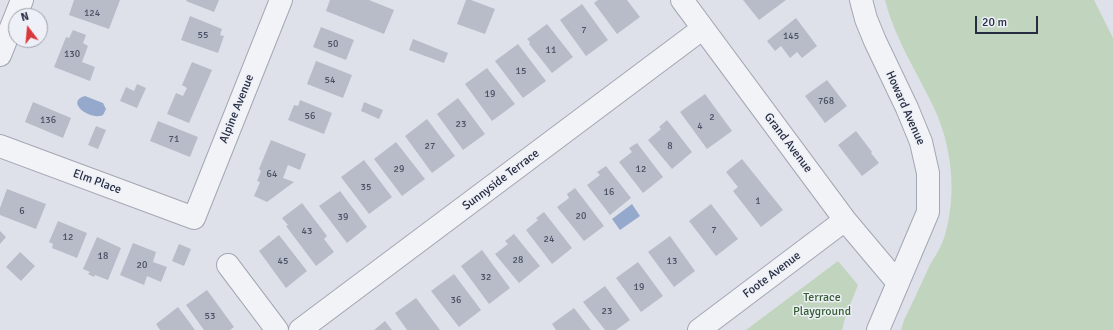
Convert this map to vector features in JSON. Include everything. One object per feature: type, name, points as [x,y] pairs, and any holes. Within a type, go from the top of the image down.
[{"type":"street","points":[[0,55],[22,0]]},
{"type":"street","name":"Alpine Avenue","points":[[194,218],[281,0]]},
{"type":"street","name":"Grand Avenue","points":[[682,0],[845,220],[898,283]]},
{"type":"street","name":"Howard Avenue","points":[[861,0],[874,41],[907,108],[921,142],[928,172],[928,212],[878,330]]},
{"type":"street","name":"Sunnyside Terrace","points":[[300,330],[702,29]]},
{"type":"street","name":"Elm Place","points":[[0,146],[194,218]]},
{"type":"street","name":"Foote Avenue","points":[[698,330],[845,220]]},
{"type":"street","points":[[228,265],[277,330]]},
{"type":"green space","points":[[885,0],[1094,0],[1113,38],[1113,330],[901,330],[904,320],[945,235],[949,219],[952,187],[949,154],[940,123],[934,108],[900,42]]},
{"type":"green space","name":"Terrace Playground","points":[[838,261],[858,285],[846,315],[842,330],[746,330]]},
{"type":"water","points":[[85,96],[103,103],[106,109],[103,115],[98,116],[86,113],[78,106],[77,102],[79,99]]},
{"type":"water","points":[[632,204],[640,216],[620,230],[612,219]]},
{"type":"building","points":[[74,0],[120,0],[109,29],[69,15]]},
{"type":"building","points":[[219,0],[214,12],[186,1]]},
{"type":"building","points":[[330,0],[369,0],[394,10],[384,34],[326,11]]},
{"type":"building","points":[[466,0],[471,0],[495,9],[485,34],[457,24]]},
{"type":"building","points":[[598,0],[627,0],[640,17],[617,34],[594,3]]},
{"type":"building","points":[[743,0],[786,0],[759,20]]},
{"type":"building","points":[[582,4],[608,40],[586,56],[560,20]]},
{"type":"building","points":[[190,16],[222,29],[220,35],[224,36],[218,53],[181,40]]},
{"type":"building","points":[[796,18],[817,46],[802,58],[797,52],[790,58],[781,46],[775,51],[767,41]]},
{"type":"building","points":[[547,24],[573,57],[552,73],[529,44],[530,42],[527,39]]},
{"type":"building","points":[[321,27],[354,40],[346,60],[313,47]]},
{"type":"building","points":[[73,30],[86,35],[83,43],[88,46],[82,62],[95,67],[90,81],[54,67],[66,37],[69,38]]},
{"type":"building","points":[[413,39],[448,53],[444,63],[409,50]]},
{"type":"building","points":[[518,44],[546,81],[523,98],[495,61]]},
{"type":"building","points":[[316,61],[352,75],[343,98],[307,84]]},
{"type":"building","points":[[192,62],[212,70],[189,123],[167,114],[176,93],[183,96],[187,88],[182,85]]},
{"type":"building","points":[[487,68],[515,104],[492,121],[465,84]]},
{"type":"building","points":[[827,80],[847,106],[825,123],[805,96]]},
{"type":"building","points":[[137,84],[146,88],[137,108],[120,101],[126,87],[134,91]]},
{"type":"building","points":[[705,94],[732,131],[707,149],[680,112]]},
{"type":"building","points":[[458,98],[485,134],[463,150],[437,114]]},
{"type":"building","points":[[300,100],[332,113],[324,134],[288,120],[294,105],[298,106]]},
{"type":"building","points":[[33,102],[71,118],[63,138],[25,122]]},
{"type":"building","points":[[364,102],[383,110],[379,119],[361,111]]},
{"type":"building","points":[[427,119],[455,156],[432,173],[405,136]]},
{"type":"building","points":[[667,120],[692,152],[672,169],[648,140],[661,129],[659,127]]},
{"type":"building","points":[[158,121],[198,137],[190,157],[150,141]]},
{"type":"building","points":[[96,126],[106,130],[98,149],[88,145]]},
{"type":"building","points":[[856,131],[879,163],[862,176],[838,145]]},
{"type":"building","points":[[271,140],[306,154],[300,170],[288,165],[283,178],[294,182],[267,202],[254,196],[260,182],[257,181],[261,171],[259,169]]},
{"type":"building","points":[[396,142],[425,179],[402,196],[374,159]]},
{"type":"building","points":[[637,143],[663,177],[643,193],[619,162],[632,152],[629,148]]},
{"type":"building","points":[[742,159],[783,210],[761,227],[733,191],[738,187],[726,172]]},
{"type":"building","points":[[364,160],[392,197],[369,214],[341,177]]},
{"type":"building","points":[[606,166],[631,198],[610,215],[587,185],[600,175],[597,172]]},
{"type":"building","points":[[575,188],[604,226],[584,241],[557,207],[569,198],[567,194]]},
{"type":"building","points":[[7,189],[46,204],[36,229],[0,215],[0,208]]},
{"type":"building","points":[[340,191],[367,227],[347,243],[319,206]]},
{"type":"building","points":[[302,203],[327,236],[324,239],[334,252],[316,266],[286,226],[288,225],[282,218]]},
{"type":"building","points":[[711,204],[738,239],[716,256],[689,221]]},
{"type":"building","points":[[544,212],[572,248],[552,264],[526,230],[538,220],[536,218]]},
{"type":"building","points":[[58,221],[87,233],[77,258],[52,248],[53,244],[49,242]]},
{"type":"building","points":[[0,231],[6,237],[0,244]]},
{"type":"building","points":[[514,234],[540,266],[519,283],[495,254],[508,244],[505,241]]},
{"type":"building","points":[[279,235],[307,271],[286,288],[259,251]]},
{"type":"building","points":[[670,236],[695,271],[674,287],[648,252]]},
{"type":"building","points":[[97,237],[121,248],[108,280],[95,275],[94,277],[88,274],[90,272],[83,269]]},
{"type":"building","points":[[133,243],[156,252],[153,262],[167,267],[161,282],[147,276],[144,285],[120,275]]},
{"type":"building","points":[[179,244],[191,249],[184,266],[172,261]]},
{"type":"building","points":[[482,250],[510,288],[489,304],[461,266]]},
{"type":"building","points":[[20,252],[35,266],[21,281],[6,267]]},
{"type":"building","points":[[638,262],[663,296],[641,312],[616,278]]},
{"type":"building","points":[[454,274],[481,310],[459,327],[431,291]]},
{"type":"building","points":[[605,286],[630,320],[616,330],[605,330],[583,302]]},
{"type":"building","points":[[207,290],[234,327],[230,330],[204,330],[186,305]]},
{"type":"building","points":[[416,298],[440,330],[407,330],[395,313]]},
{"type":"building","points":[[178,307],[195,330],[160,330],[156,324]]},
{"type":"building","points":[[574,308],[591,330],[556,330],[552,324]]},
{"type":"building","points":[[385,321],[392,330],[374,330]]}]
